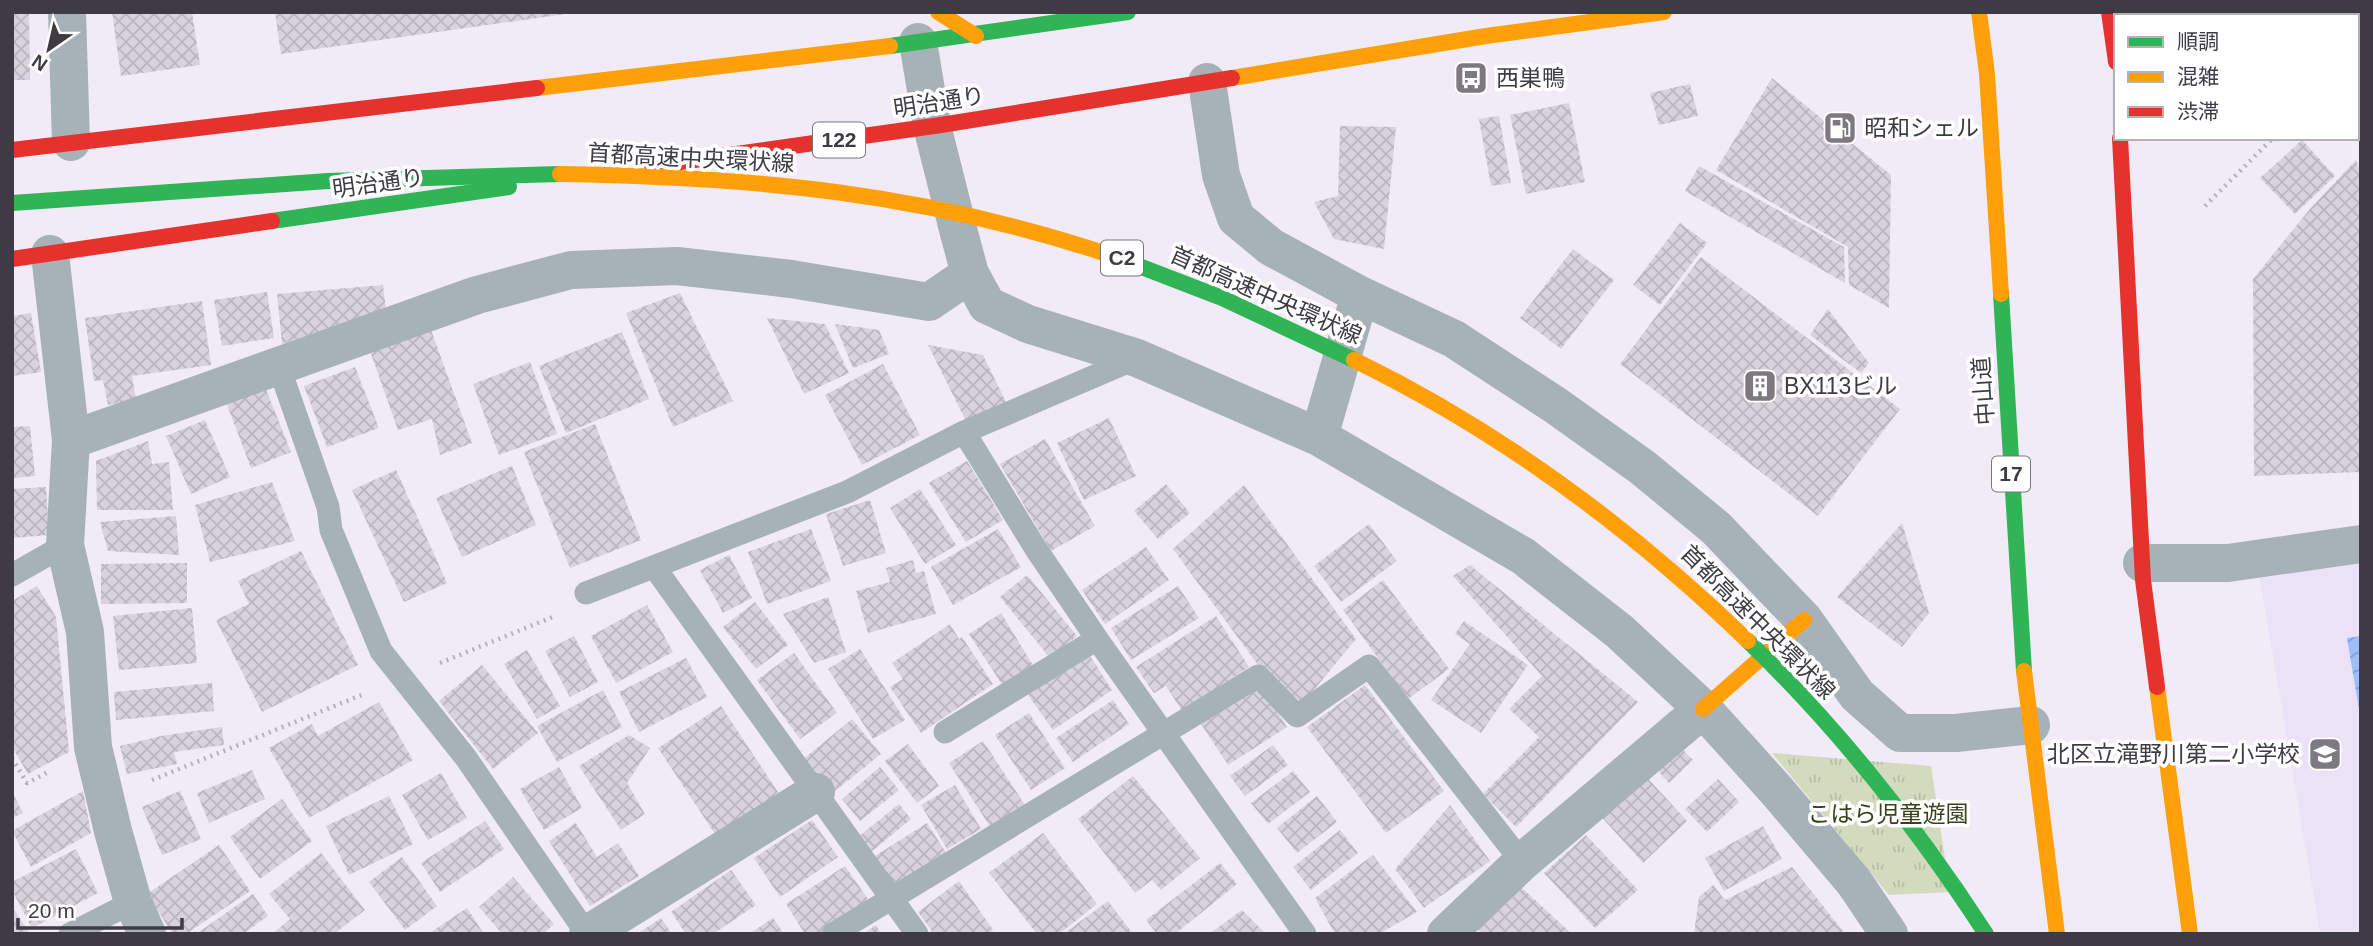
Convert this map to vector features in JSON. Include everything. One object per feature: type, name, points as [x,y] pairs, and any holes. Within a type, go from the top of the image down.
[{"type":"main road","points":[[12,150],[928,27],[976,36],[1128,12]]},
{"type":"main road","name":"明治通り","points":[[12,259],[932,126],[1486,36],[1664,12]]},
{"type":"main road","name":"中山道","points":[[1979,12],[1987,74],[2024,677],[2057,934]]},
{"type":"main road","points":[[2109,12],[2114,48]]},
{"type":"main road","points":[[928,27],[976,36]]},
{"type":"main road","points":[[2120,140],[2142,563],[2190,934]]},
{"type":"main road","name":"首都高速中央環状線","points":[[12,203],[240,186],[529,173],[691,177],[855,192],[945,209],[1046,234],[1140,263],[1312,338],[1420,394],[1520,453],[1662,558],[1731,620],[1811,704],[1874,780],[1986,934]]},
{"type":"main road","name":"首都高速中央環状線","points":[[12,216],[238,198],[522,188],[687,192],[850,208],[944,223],[1040,248],[1133,279],[1226,315],[1414,409],[1500,461],[1652,570],[1720,631],[1800,713],[1864,788],[1969,934]]},
{"type":"main road","points":[[1703,709],[1804,620]]},
{"type":"street","points":[[67,12],[72,142]]},
{"type":"street","points":[[928,27],[932,126],[970,274],[987,305],[1028,324],[1137,358],[1319,438],[1523,556],[1619,631],[1703,709],[1854,882],[1889,934]]},
{"type":"street","points":[[1207,82],[1221,175],[1236,218],[1271,247],[1360,295],[1454,340],[1555,405],[1642,467],[1716,528],[1804,620],[1857,695],[1900,733],[1956,733],[2031,726]]},
{"type":"street","points":[[50,254],[71,440],[65,545],[85,632],[93,747],[140,918]]},
{"type":"street","points":[[71,440],[477,295],[571,270],[677,266],[791,279],[929,302],[970,274]]},
{"type":"street","points":[[1319,438],[1360,295]]},
{"type":"street","points":[[2142,563],[2228,563],[2361,544]]},
{"type":"street","points":[[1446,934],[1522,862],[1703,709]]},
{"type":"street","points":[[588,934],[816,792]]},
{"type":"lane","points":[[586,593],[847,492],[964,432],[1137,358]]},
{"type":"lane","points":[[279,367],[328,507],[331,530],[381,651],[467,758],[588,934]]},
{"type":"lane","points":[[964,432],[1035,548],[1162,734],[1305,934]]},
{"type":"lane","points":[[12,575],[65,545]]},
{"type":"lane","points":[[655,568],[917,934]]},
{"type":"lane","points":[[945,732],[1097,639]]},
{"type":"lane","points":[[834,934],[1258,676],[1297,716],[1369,666],[1522,862]]},
{"type":"lane","points":[[70,934],[140,918]]},
{"type":"path","points":[[2205,206],[2271,140]]},
{"type":"path","points":[[106,799],[582,605],[586,593]]},
{"type":"shaded area","name":"北区立滝野川第二小学校","points":[[2361,559],[2361,934],[2320,934],[2259,573]]},
{"type":"green space","name":"こはら児童遊園","points":[[1772,753],[1931,766],[1950,892],[1889,895]]},
{"type":"water","points":[[2361,636],[2361,721],[2347,638]]},
{"type":"building","points":[[12,12],[29,12],[30,80],[12,80]]},
{"type":"building","points":[[112,12],[192,12],[200,65],[121,76]]},
{"type":"building","points":[[275,12],[566,12],[566,14],[281,54]]},
{"type":"building","points":[[2361,12],[2361,22],[2359,24],[2359,14],[2312,14]]},
{"type":"building","points":[[1772,78],[1891,175],[1889,308],[1849,285],[1848,247],[1716,170]]},
{"type":"building","points":[[1690,84],[1698,116],[1659,125],[1650,93]]},
{"type":"building","points":[[1569,103],[1585,182],[1526,194],[1510,115]]},
{"type":"building","points":[[1499,116],[1511,183],[1491,186],[1479,119]]},
{"type":"building","points":[[1340,126],[1396,127],[1384,249],[1334,239],[1314,202],[1338,196]]},
{"type":"building","points":[[2302,140],[2335,176],[2295,214],[2260,178]]},
{"type":"building","points":[[2356,160],[2361,173],[2361,472],[2254,476],[2253,279],[2310,209]]},
{"type":"building","points":[[1699,166],[1844,247],[1845,283],[1685,191]]},
{"type":"building","points":[[1680,223],[1707,243],[1660,305],[1633,285]]},
{"type":"building","points":[[1573,249],[1614,280],[1561,349],[1520,318]]},
{"type":"building","name":"BX113ビル","points":[[1701,257],[1900,409],[1818,516],[1620,364]]},
{"type":"building","points":[[383,285],[386,310],[282,344],[277,294]]},
{"type":"building","points":[[267,292],[274,338],[222,346],[214,300]]},
{"type":"building","points":[[680,293],[733,401],[673,427],[626,313]]},
{"type":"building","points":[[202,301],[211,365],[132,376],[136,399],[108,405],[103,380],[94,381],[85,318]]},
{"type":"building","points":[[1828,309],[1869,363],[1861,373],[1810,335]]},
{"type":"building","points":[[31,313],[41,372],[12,376],[12,316]]},
{"type":"building","points":[[767,318],[825,324],[849,373],[804,394]]},
{"type":"building","points":[[835,324],[879,330],[889,354],[853,368]]},
{"type":"building","points":[[431,330],[472,443],[440,455],[432,419],[398,430],[370,351]]},
{"type":"building","points":[[622,332],[649,399],[566,433],[539,366]]},
{"type":"building","points":[[928,345],[983,355],[1006,402],[966,421]]},
{"type":"building","points":[[530,362],[557,434],[499,455],[473,384]]},
{"type":"building","points":[[883,364],[920,435],[862,465],[825,395]]},
{"type":"building","points":[[355,367],[379,428],[327,447],[304,386]]},
{"type":"building","points":[[263,382],[291,452],[251,468],[224,397]]},
{"type":"building","points":[[1109,418],[1136,476],[1084,500],[1057,443]]},
{"type":"building","points":[[205,420],[230,477],[191,494],[166,436]]},
{"type":"building","points":[[595,424],[641,540],[570,568],[524,452]]},
{"type":"building","points":[[30,426],[35,476],[12,478],[12,427]]},
{"type":"building","points":[[1045,439],[1095,526],[1051,551],[1000,464]]},
{"type":"building","points":[[148,441],[152,464],[169,462],[173,510],[97,510],[96,461]]},
{"type":"building","points":[[967,461],[1003,520],[966,542],[929,483]]},
{"type":"building","points":[[512,466],[536,525],[462,557],[436,498]]},
{"type":"building","points":[[396,470],[447,583],[404,602],[352,490]]},
{"type":"building","points":[[272,482],[295,541],[210,562],[195,505]]},
{"type":"building","points":[[1166,484],[1190,513],[1158,539],[1134,511]]},
{"type":"building","points":[[1244,485],[1356,639],[1303,703],[1272,684],[1173,549]]},
{"type":"building","points":[[46,487],[49,535],[12,538],[12,489]]},
{"type":"building","points":[[920,489],[956,545],[925,564],[890,508]]},
{"type":"building","points":[[870,500],[886,553],[843,566],[826,514]]},
{"type":"building","points":[[176,516],[179,555],[108,551],[100,522]]},
{"type":"building","points":[[1902,523],[1929,613],[1902,647],[1837,597]]},
{"type":"building","points":[[1369,524],[1397,561],[1341,602],[1314,566]]},
{"type":"building","points":[[811,529],[831,581],[767,604],[748,552]]},
{"type":"building","points":[[998,529],[1021,567],[953,605],[931,567]]},
{"type":"building","points":[[1146,547],[1169,580],[1105,624],[1082,590]]},
{"type":"building","points":[[301,551],[358,665],[262,712],[216,620],[249,604],[238,581]]},
{"type":"building","points":[[729,555],[752,598],[723,613],[700,570]]},
{"type":"building","points":[[913,560],[916,573],[924,571],[936,614],[868,633],[856,591],[890,582],[886,568]]},
{"type":"building","points":[[187,563],[187,603],[101,604],[101,564]]},
{"type":"building","points":[[1470,565],[1638,702],[1516,827],[1483,794],[1539,737],[1509,709],[1542,676],[1453,576]]},
{"type":"building","points":[[1027,575],[1077,636],[1050,658],[1000,597]]},
{"type":"building","points":[[1383,580],[1449,669],[1408,699],[1343,610]]},
{"type":"building","points":[[37,586],[56,617],[69,752],[28,774],[12,747],[12,601]]},
{"type":"building","points":[[1178,586],[1199,618],[1131,660],[1111,628]]},
{"type":"building","points":[[828,597],[846,652],[814,663],[783,614]]},
{"type":"building","points":[[755,602],[788,645],[756,669],[723,627]]},
{"type":"building","points":[[647,605],[673,652],[616,683],[591,636]]},
{"type":"building","points":[[192,608],[197,663],[119,670],[113,616]]},
{"type":"building","points":[[1001,613],[1034,667],[1003,686],[969,634]]},
{"type":"building","points":[[1216,616],[1249,667],[1182,711],[1166,686],[1154,693],[1136,667]]},
{"type":"building","points":[[1464,621],[1528,665],[1481,733],[1431,700],[1470,644],[1455,634]]},
{"type":"building","points":[[950,624],[959,639],[962,637],[993,684],[921,733],[890,687],[903,679],[892,663]]},
{"type":"building","points":[[574,636],[598,682],[570,697],[545,651]]},
{"type":"building","points":[[860,649],[905,720],[873,739],[828,669]]},
{"type":"building","points":[[527,650],[560,706],[537,719],[504,664]]},
{"type":"building","points":[[794,653],[837,713],[800,739],[757,680]]},
{"type":"building","points":[[1088,653],[1112,690],[1053,730],[1028,695]]},
{"type":"building","points":[[686,658],[707,697],[639,732],[619,692]]},
{"type":"building","points":[[482,665],[538,733],[493,769],[439,701]]},
{"type":"building","points":[[212,683],[214,711],[116,720],[114,692]]},
{"type":"building","points":[[1260,685],[1287,727],[1228,765],[1201,724]]},
{"type":"building","points":[[1365,685],[1444,791],[1386,833],[1307,727]]},
{"type":"building","points":[[603,690],[622,727],[557,762],[537,726]]},
{"type":"building","points":[[1113,700],[1129,724],[1073,762],[1056,738]]},
{"type":"building","points":[[379,702],[413,760],[309,818],[269,748],[312,724],[318,736]]},
{"type":"building","points":[[721,706],[780,795],[717,837],[658,748]]},
{"type":"building","points":[[1029,713],[1065,768],[1031,790],[995,735]]},
{"type":"building","points":[[852,719],[881,754],[829,796],[801,761]]},
{"type":"building","points":[[222,727],[224,745],[174,752],[177,764],[127,774],[120,746],[161,736]]},
{"type":"building","points":[[629,735],[650,748],[627,783],[645,814],[621,830],[579,766]]},
{"type":"building","points":[[1671,737],[1693,760],[1669,783],[1647,759]]},
{"type":"building","points":[[983,741],[1025,805],[991,828],[949,763]]},
{"type":"building","points":[[908,744],[939,786],[917,803],[885,761]]},
{"type":"building","points":[[1273,745],[1288,765],[1245,796],[1230,776]]},
{"type":"building","points":[[559,767],[582,808],[544,830],[520,789]]},
{"type":"building","points":[[880,767],[899,790],[860,821],[842,799]]},
{"type":"building","points":[[252,770],[265,799],[209,823],[197,793]]},
{"type":"building","points":[[1293,771],[1310,792],[1268,824],[1251,803]]},
{"type":"building","points":[[1642,772],[1687,821],[1643,863],[1597,812]]},
{"type":"building","points":[[441,773],[467,818],[428,840],[402,795]]},
{"type":"building","points":[[1133,776],[1200,858],[1161,890],[1152,880],[1135,893],[1078,819]]},
{"type":"building","points":[[1718,779],[1739,802],[1707,832],[1685,809]]},
{"type":"building","points":[[955,785],[981,829],[947,849],[921,805]]},
{"type":"building","points":[[83,791],[91,833],[31,867],[12,831]]},
{"type":"building","points":[[180,791],[201,839],[162,855],[142,807]]},
{"type":"building","points":[[12,792],[23,813],[12,818]]},
{"type":"building","points":[[389,796],[413,844],[349,875],[326,826]]},
{"type":"building","points":[[1317,796],[1337,822],[1297,853],[1277,828]]},
{"type":"building","points":[[282,799],[312,841],[260,879],[230,837]]},
{"type":"building","points":[[899,804],[911,819],[870,853],[857,838]]},
{"type":"building","points":[[1450,805],[1490,861],[1424,908],[1395,869]]},
{"type":"building","points":[[812,820],[838,857],[780,897],[754,858]]},
{"type":"building","points":[[485,821],[504,849],[440,892],[421,863]]},
{"type":"building","points":[[576,823],[597,857],[618,843],[639,876],[590,906],[549,841]]},
{"type":"building","points":[[927,823],[949,857],[896,890],[875,856]]},
{"type":"building","points":[[1763,826],[1782,859],[1724,891],[1705,858]]},
{"type":"building","points":[[1340,830],[1358,853],[1311,890],[1293,867]]},
{"type":"building","points":[[1043,833],[1097,904],[1059,934],[1037,934],[989,873]]},
{"type":"building","points":[[1586,835],[1638,890],[1595,928],[1544,873]]},
{"type":"building","points":[[219,845],[250,891],[186,934],[173,934],[147,894]]},
{"type":"building","points":[[76,849],[98,893],[32,928],[12,890],[12,882]]},
{"type":"building","points":[[321,853],[365,910],[334,934],[272,934],[290,919],[269,894]]},
{"type":"building","points":[[1373,855],[1417,912],[1379,934],[1335,934],[1315,898]]},
{"type":"building","points":[[402,857],[437,906],[405,930],[369,882]]},
{"type":"building","points":[[1220,863],[1237,884],[1175,934],[1157,934],[1146,920]]},
{"type":"building","points":[[845,866],[870,902],[822,934],[805,934],[786,904]]},
{"type":"building","points":[[1792,867],[1843,931],[1839,934],[1694,934],[1699,897],[1713,885],[1725,900]]},
{"type":"building","points":[[731,870],[756,905],[713,934],[686,934],[671,912]]},
{"type":"building","points":[[513,877],[554,924],[543,934],[502,934],[479,907]]},
{"type":"building","points":[[959,881],[993,930],[988,934],[934,934],[918,912]]},
{"type":"building","points":[[1521,887],[1572,934],[1483,934],[1475,927]]},
{"type":"building","points":[[253,894],[268,916],[243,934],[196,934]]},
{"type":"building","points":[[1108,901],[1133,934],[1063,934]]},
{"type":"building","points":[[12,907],[29,932],[27,934],[12,934]]},
{"type":"building","points":[[467,908],[484,934],[428,934]]},
{"type":"building","points":[[1242,910],[1266,934],[1209,934]]},
{"type":"building","points":[[661,918],[672,934],[637,934]]},
{"type":"building","points":[[773,918],[784,934],[749,934]]},
{"type":"building","points":[[876,925],[881,934],[863,934]]},
{"type":"traffic: fast","points":[[890,46],[1128,12]]},
{"type":"traffic: fast","points":[[12,203],[328,181],[560,174]]},
{"type":"traffic: fast","points":[[272,221],[509,187]]},
{"type":"traffic: fast","points":[[1113,256],[1222,298],[1354,360]]},
{"type":"traffic: fast","points":[[2001,294],[2024,671]]},
{"type":"traffic: fast","points":[[1748,641],[1845,744],[1905,818],[1986,934]]},
{"type":"traffic: slow","points":[[938,12],[976,36]]},
{"type":"traffic: slow","points":[[1232,78],[1486,36],[1664,12]]},
{"type":"traffic: slow","points":[[1979,12],[1987,74],[2001,294]]},
{"type":"traffic: slow","points":[[537,88],[890,46]]},
{"type":"traffic: slow","points":[[560,174],[703,179],[840,192],[975,217],[1113,256]]},
{"type":"traffic: slow","points":[[1354,360],[1461,418],[1562,485],[1658,560],[1748,641]]},
{"type":"traffic: slow","points":[[1703,709],[1804,620]]},
{"type":"traffic: slow","points":[[2024,671],[2057,934]]},
{"type":"traffic: slow","points":[[2157,687],[2190,934]]},
{"type":"traffic: jam","points":[[2109,12],[2114,48]]},
{"type":"traffic: jam","points":[[652,166],[941,125],[1232,78]]},
{"type":"traffic: jam","points":[[12,150],[537,88]]},
{"type":"traffic: jam","points":[[2120,140],[2143,580],[2157,687]]},
{"type":"traffic: jam","points":[[12,259],[272,221]]},
{"type":"place","name":"西巣鴨","points":[[1471,78]]},
{"type":"place","name":"昭和シェル","points":[[1840,128]]},
{"type":"place","name":"BX113ビル","points":[[1760,386]]},
{"type":"place","name":"北区立滝野川第二小学校","points":[[2325,754]]}]
